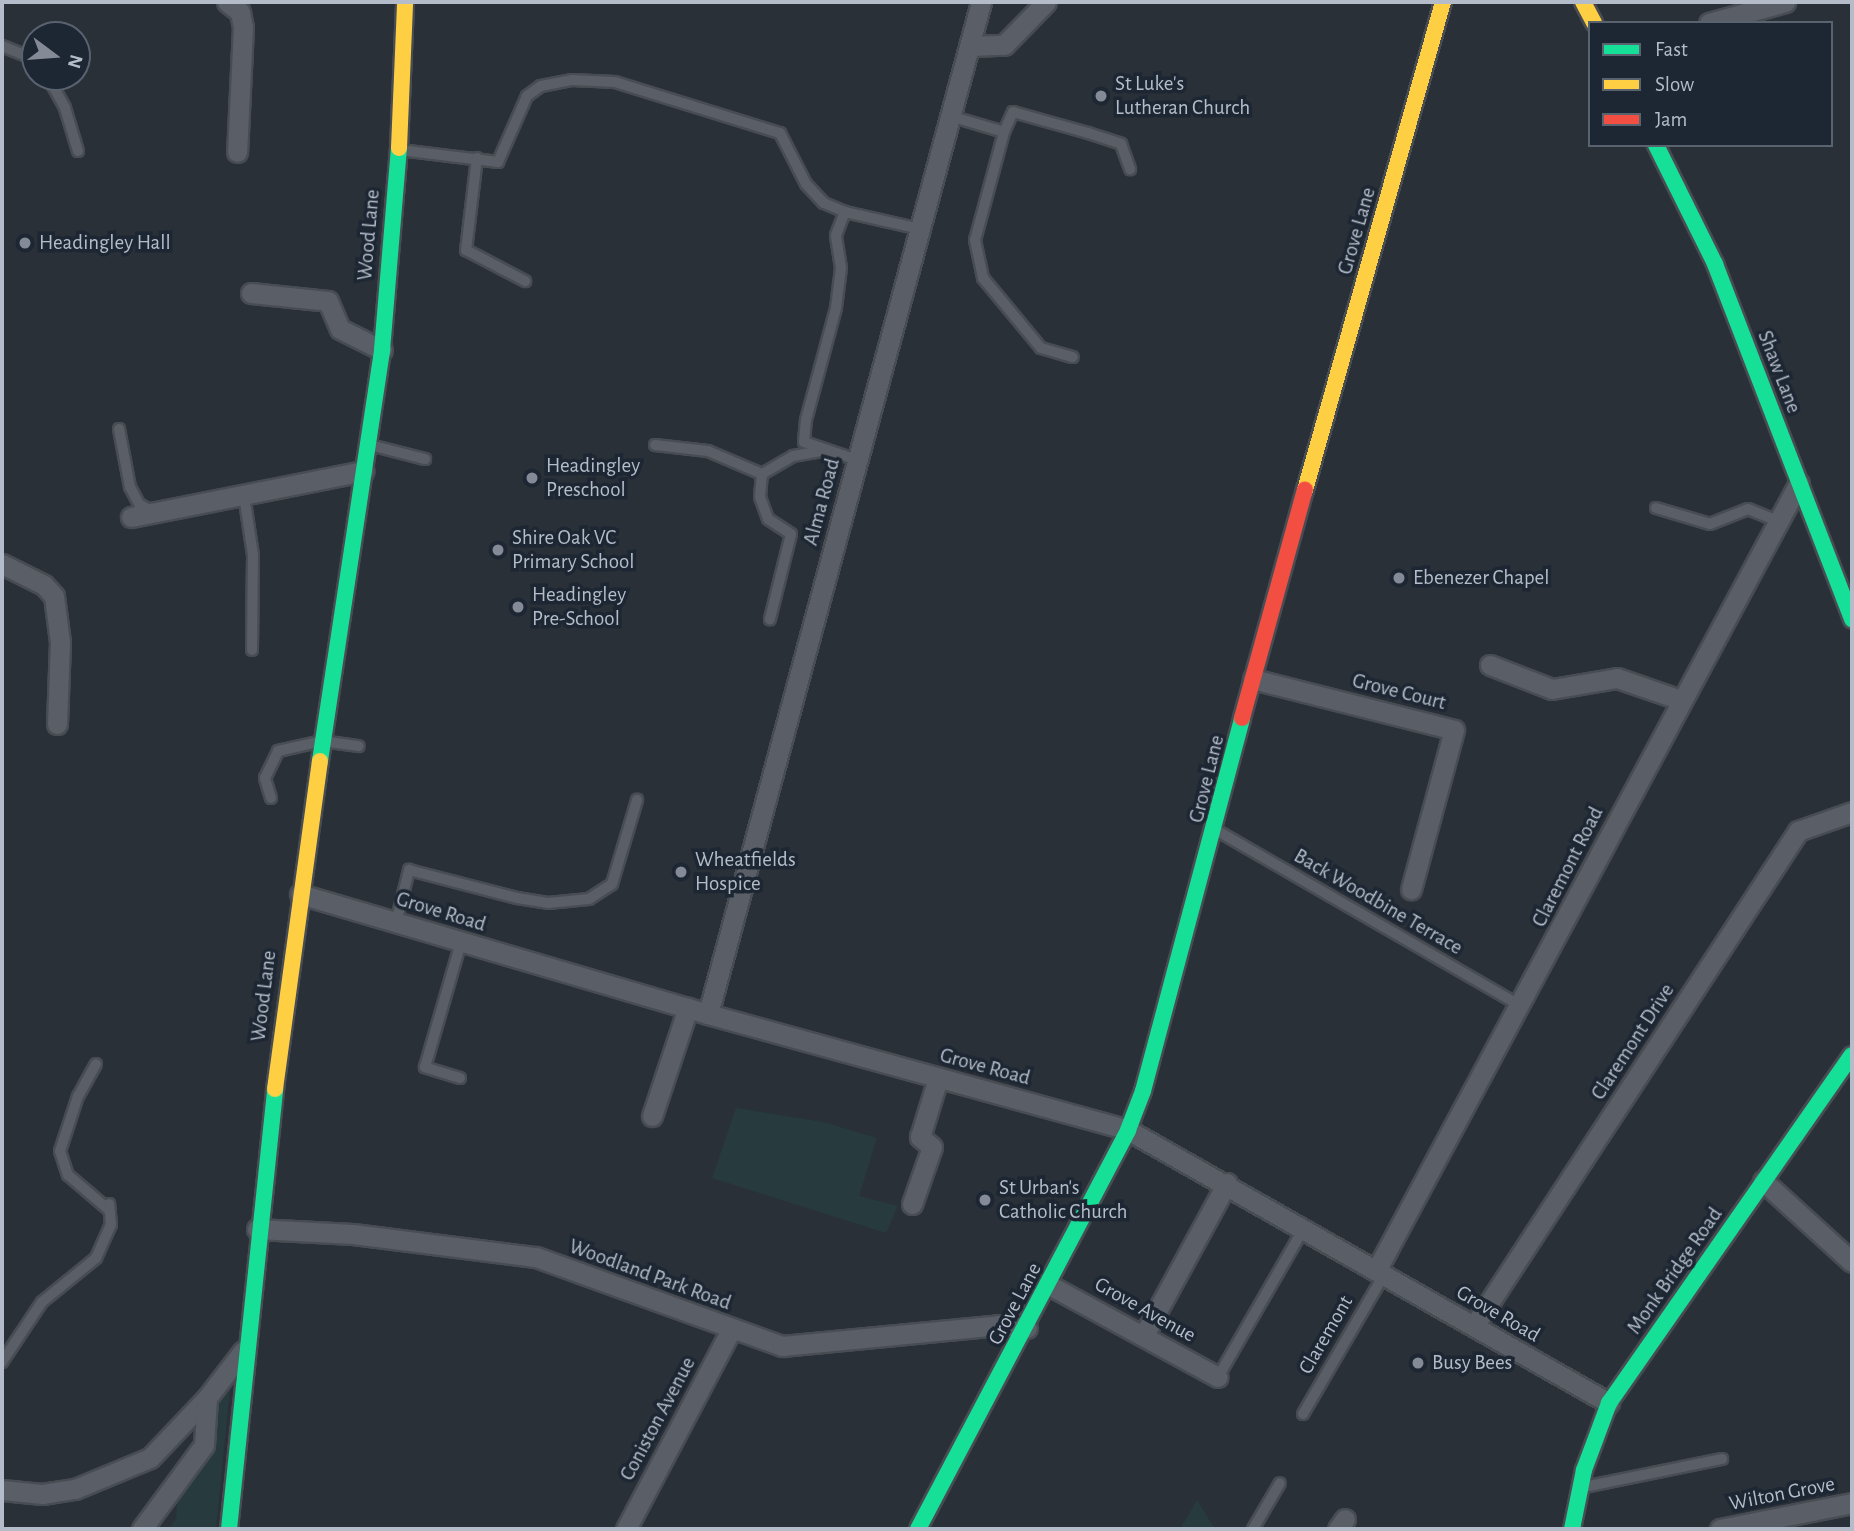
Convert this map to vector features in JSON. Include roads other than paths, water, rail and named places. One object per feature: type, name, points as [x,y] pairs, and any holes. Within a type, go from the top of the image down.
[{"type":"main road","name":"Wood Lane","points":[[229,1529],[243,1351],[300,894],[382,350],[399,150],[405,2]]},
{"type":"main road","name":"Grove Lane","points":[[918,1529],[1027,1328],[1128,1130],[1216,831],[1253,679],[1443,2]]},
{"type":"main road","points":[[1583,2],[1593,21]]},
{"type":"main road","name":"Shaw Lane","points":[[1657,147],[1715,264],[1852,618]]},
{"type":"main road","name":"Monk Bridge Road","points":[[1572,1529],[1580,1488],[1609,1403],[1763,1181],[1846,1080],[1852,1055]]},
{"type":"street","points":[[227,2],[240,12],[243,27],[237,152]]},
{"type":"street","name":"Alma Road","points":[[708,1014],[981,2]]},
{"type":"street","points":[[969,46],[1004,45],[1046,2]]},
{"type":"street","points":[[1716,21],[1785,2]]},
{"type":"street","points":[[251,293],[328,301],[340,329],[382,350]]},
{"type":"street","points":[[131,517],[363,471]]},
{"type":"street","name":"Claremont Road","points":[[1380,1273],[1681,700],[1799,483]]},
{"type":"street","points":[[2,564],[44,585],[54,596],[60,642],[57,724]]},
{"type":"street","points":[[1490,665],[1552,689],[1617,678],[1681,700]]},
{"type":"street","name":"Grove Court","points":[[1253,679],[1454,730],[1411,889]]},
{"type":"street","name":"Claremont Drive","points":[[1474,1326],[1798,831],[1852,812]]},
{"type":"street","name":"Grove Road","points":[[300,894],[708,1014],[1128,1130],[1609,1403]]},
{"type":"street","points":[[652,1116],[688,1008]]},
{"type":"street","points":[[912,1204],[933,1147],[920,1137],[938,1078]]},
{"type":"street","points":[[1763,1181],[1852,1262]]},
{"type":"street","points":[[1144,1335],[1227,1184]]},
{"type":"street","name":"Woodland Park Road","points":[[257,1228],[353,1234],[536,1257],[782,1346],[999,1325],[1027,1328]]},
{"type":"street","name":"Grove Avenue","points":[[1049,1285],[1218,1377]]},
{"type":"street","name":"Coniston Avenue","points":[[626,1529],[732,1330]]},
{"type":"street","points":[[2,1490],[42,1494],[114,1477],[150,1458],[207,1398],[243,1351]]},
{"type":"street","points":[[142,1529],[204,1445],[207,1398]]},
{"type":"street","name":"Wilton Grove","points":[[1720,1529],[1852,1503]]},
{"type":"lane","points":[[2,46],[21,53]]},
{"type":"lane","points":[[399,150],[498,162],[519,108],[541,86],[572,80],[615,82],[780,133],[806,184],[824,203],[845,212],[920,229]]},
{"type":"lane","points":[[56,91],[65,108],[78,151]]},
{"type":"lane","points":[[1073,357],[1041,348],[984,278],[975,240],[1004,132],[1013,112],[1088,133],[1121,144],[1130,169]]},
{"type":"lane","points":[[950,116],[1004,132]]},
{"type":"lane","points":[[477,158],[466,250],[525,281]]},
{"type":"lane","points":[[845,212],[836,235],[841,268],[836,308],[806,420],[804,442],[820,451],[857,460]]},
{"type":"lane","points":[[118,429],[130,487],[139,504],[154,513]]},
{"type":"lane","points":[[366,444],[425,459]]},
{"type":"lane","points":[[655,445],[708,451],[762,474]]},
{"type":"lane","points":[[762,474],[793,456],[820,451]]},
{"type":"lane","points":[[762,474],[760,497],[768,519],[791,534],[770,619]]},
{"type":"lane","points":[[244,495],[253,555],[251,650]]},
{"type":"lane","points":[[1656,508],[1710,524],[1748,509],[1777,522]]},
{"type":"lane","points":[[271,797],[265,778],[271,757],[278,751],[322,741],[359,747]]},
{"type":"lane","points":[[396,923],[409,870],[517,898],[548,903],[589,899],[612,884],[637,800]]},
{"type":"lane","name":"Back Woodbine Terrace","points":[[1216,831],[1521,1006]]},
{"type":"lane","points":[[460,1078],[425,1067],[461,942]]},
{"type":"lane","points":[[2,1362],[42,1302],[96,1258],[111,1225],[109,1207],[68,1175],[60,1151],[74,1107],[96,1064]]},
{"type":"lane","points":[[1218,1377],[1304,1228]]},
{"type":"lane","name":"Claremont","points":[[1303,1414],[1380,1273]]},
{"type":"lane","points":[[1580,1488],[1722,1459]]},
{"type":"lane","points":[[1253,1529],[1280,1483]]},
{"type":"place","name":"St Luke's Lutheran Church","points":[[1101,96]]},
{"type":"place","name":"Headingley Hall","points":[[25,243]]},
{"type":"place","name":"Headingley Preschool","points":[[532,478]]},
{"type":"place","name":"Shire Oak VC Primary School","points":[[498,550]]},
{"type":"place","name":"Ebenezer Chapel","points":[[1399,578]]},
{"type":"place","name":"Headingley Pre-School","points":[[518,607]]},
{"type":"place","name":"Wheatfields Hospice","points":[[681,872]]},
{"type":"place","name":"St Urban's Catholic Church","points":[[985,1200]]},
{"type":"place","name":"Busy Bees","points":[[1418,1363]]}]
